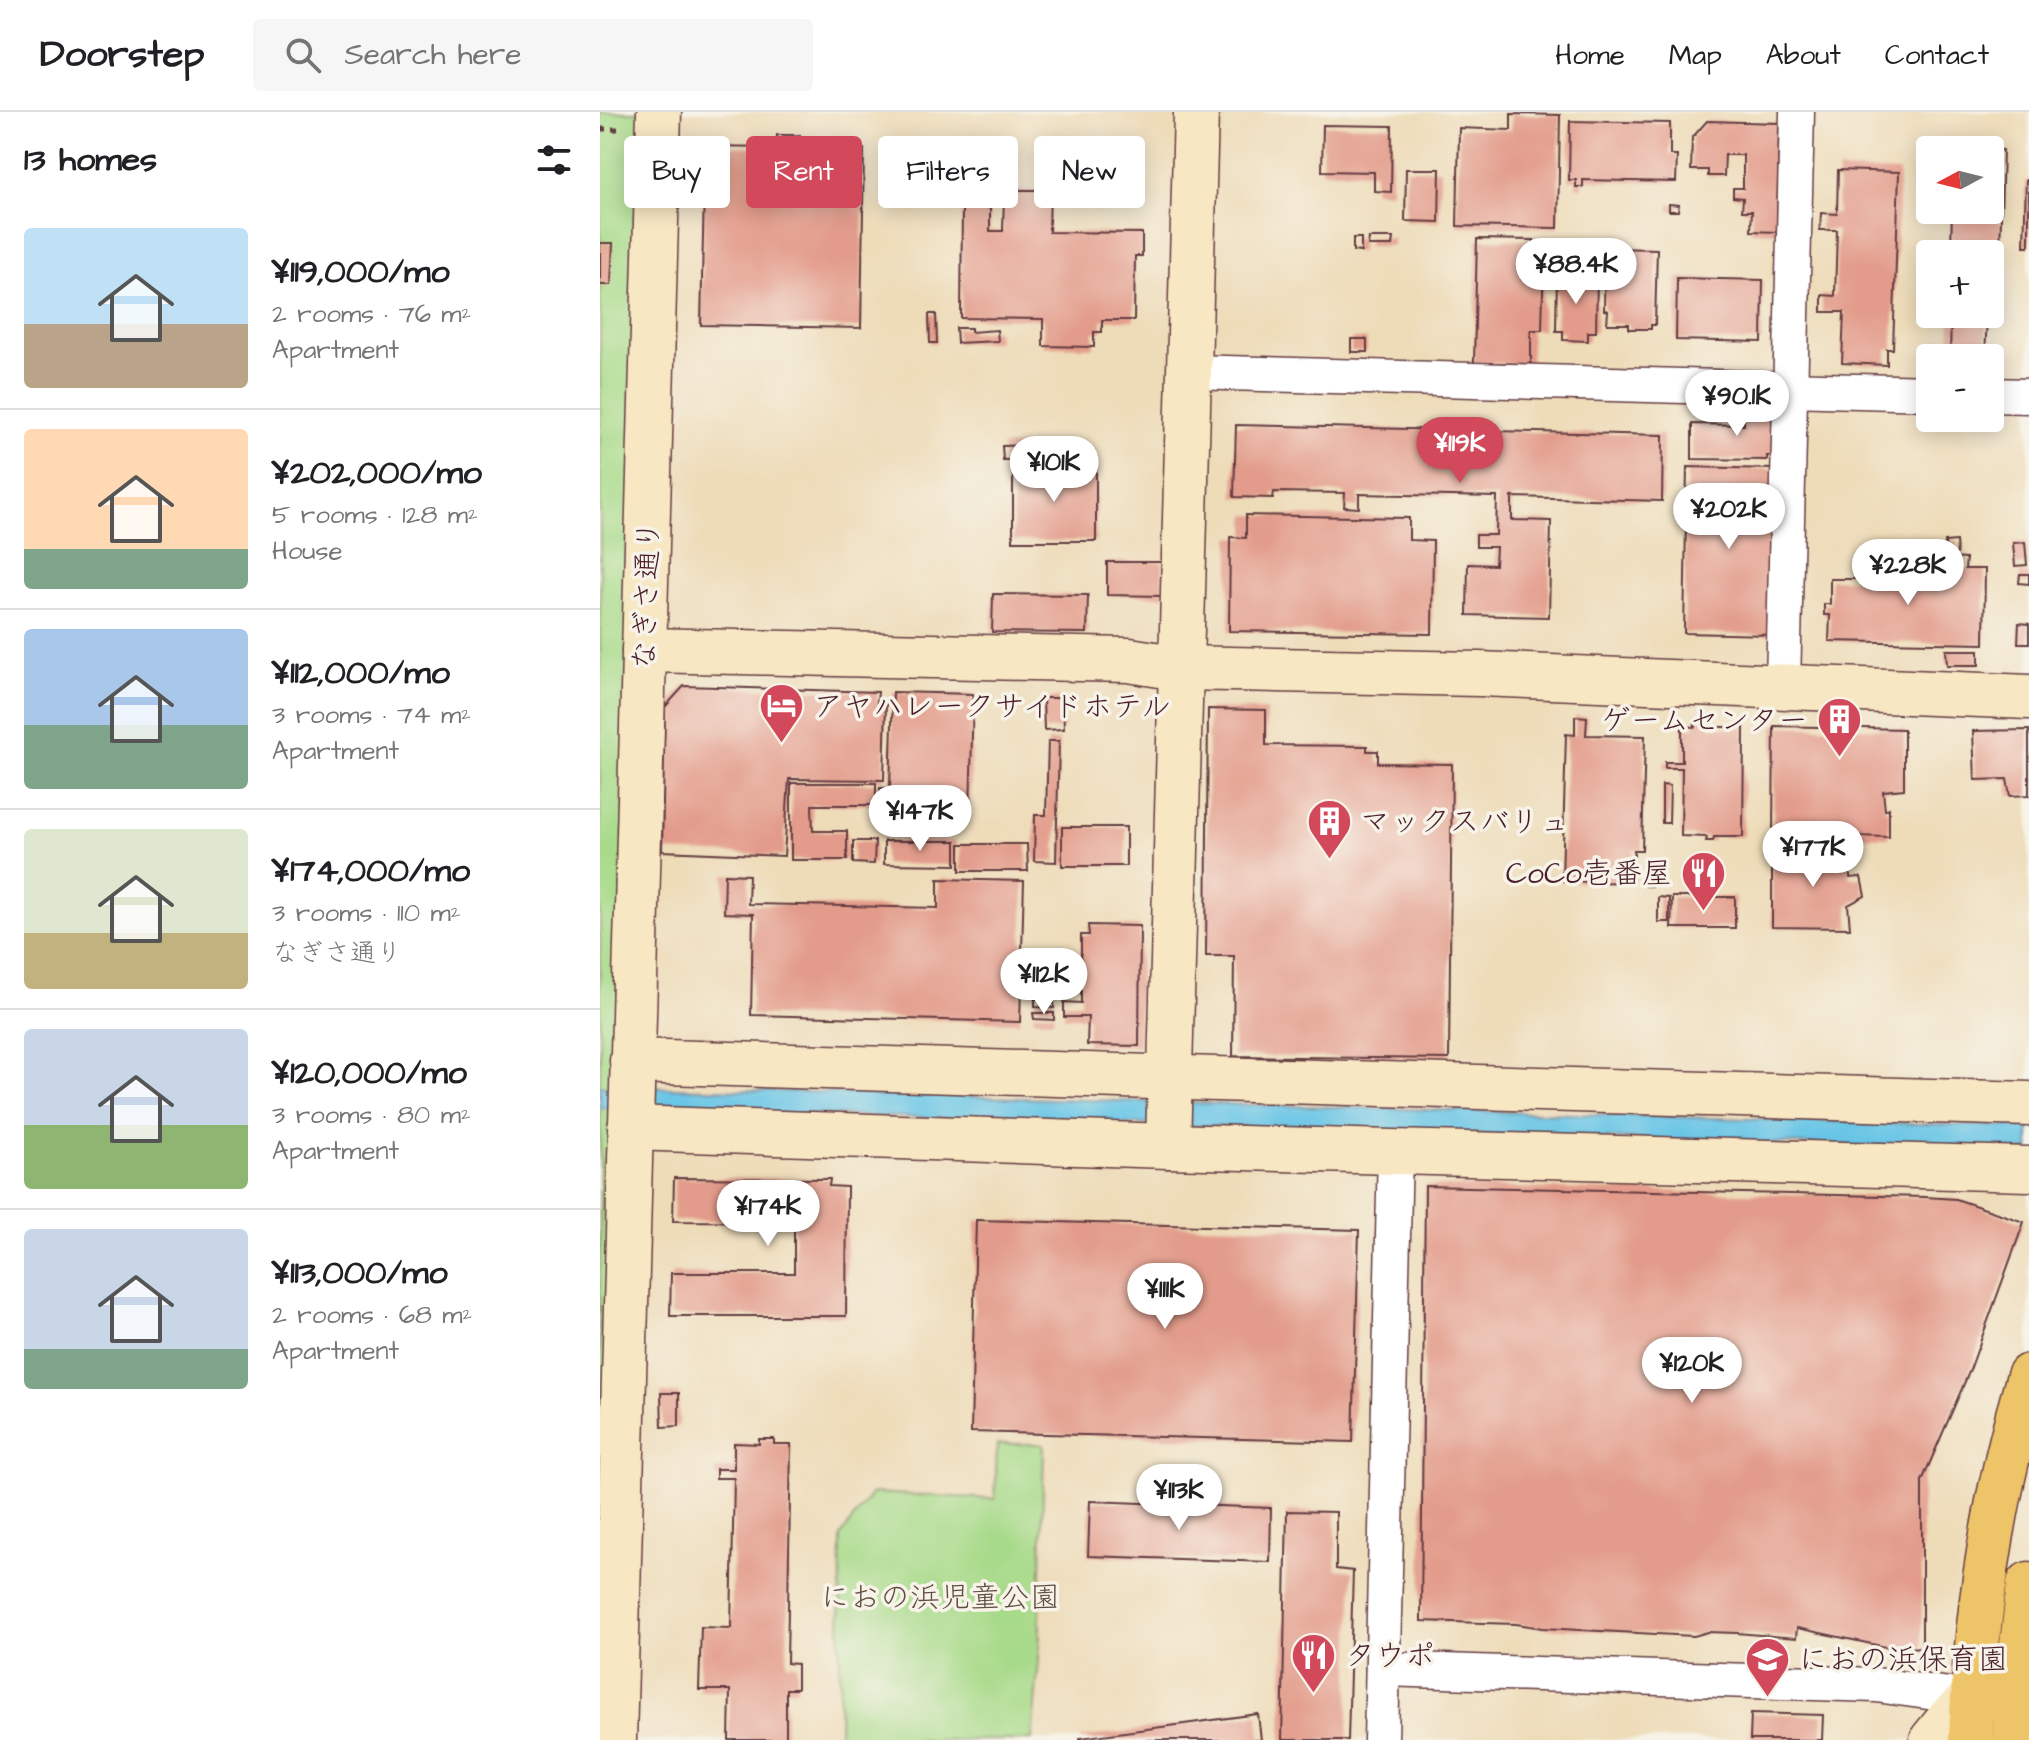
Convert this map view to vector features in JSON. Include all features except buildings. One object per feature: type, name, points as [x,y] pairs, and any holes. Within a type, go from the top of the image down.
[{"type":"main road","points":[[1972,1719],[1998,1495],[2029,1376]]},
{"type":"main road","points":[[2015,1740],[2023,1697],[2029,1584]]},
{"type":"street","name":"なぎさ通り","points":[[614,1740],[659,112]]},
{"type":"street","points":[[1168,1112],[1196,112]]},
{"type":"street","points":[[1783,685],[1797,112]]},
{"type":"street","points":[[1189,372],[1916,393]]},
{"type":"street","points":[[2004,395],[2029,396]]},
{"type":"street","points":[[644,650],[1129,660],[1179,668],[1479,674],[2029,697]]},
{"type":"street","points":[[632,1095],[1168,1112],[2029,1104]]},
{"type":"street","points":[[632,1095],[1168,1112],[1395,1151],[2029,1169]]},
{"type":"street","points":[[1381,1740],[1395,1151]]},
{"type":"street","points":[[1383,1669],[1876,1685],[1972,1719]]},
{"type":"street","points":[[1932,1740],[1950,1718],[1972,1719],[2023,1697]]},
{"type":"green space","points":[[600,112],[644,112],[643,136],[624,136],[624,208],[641,208],[617,1086],[600,1086]]},
{"type":"green space","points":[[600,1108],[616,1108],[600,1685]]},
{"type":"green space","name":"におの浜児童公園","points":[[997,1444],[1044,1444],[1039,1659],[1032,1740],[839,1740],[841,1536],[872,1493],[995,1499]]},
{"type":"water","points":[[600,1086],[2029,1127],[2029,1151],[600,1108]]},
{"type":"place","name":"アヤハレークサイドホテル","points":[[782,745]]},
{"type":"place","name":"ゲームセンター","points":[[1839,759]]},
{"type":"place","name":"マックスバリュ","points":[[1329,860]]},
{"type":"place","name":"CoCo壱番屋","points":[[1703,912]]},
{"type":"place","name":"タウポ","points":[[1314,1694]]},
{"type":"place","name":"におの浜保育園","points":[[1767,1698]]}]
